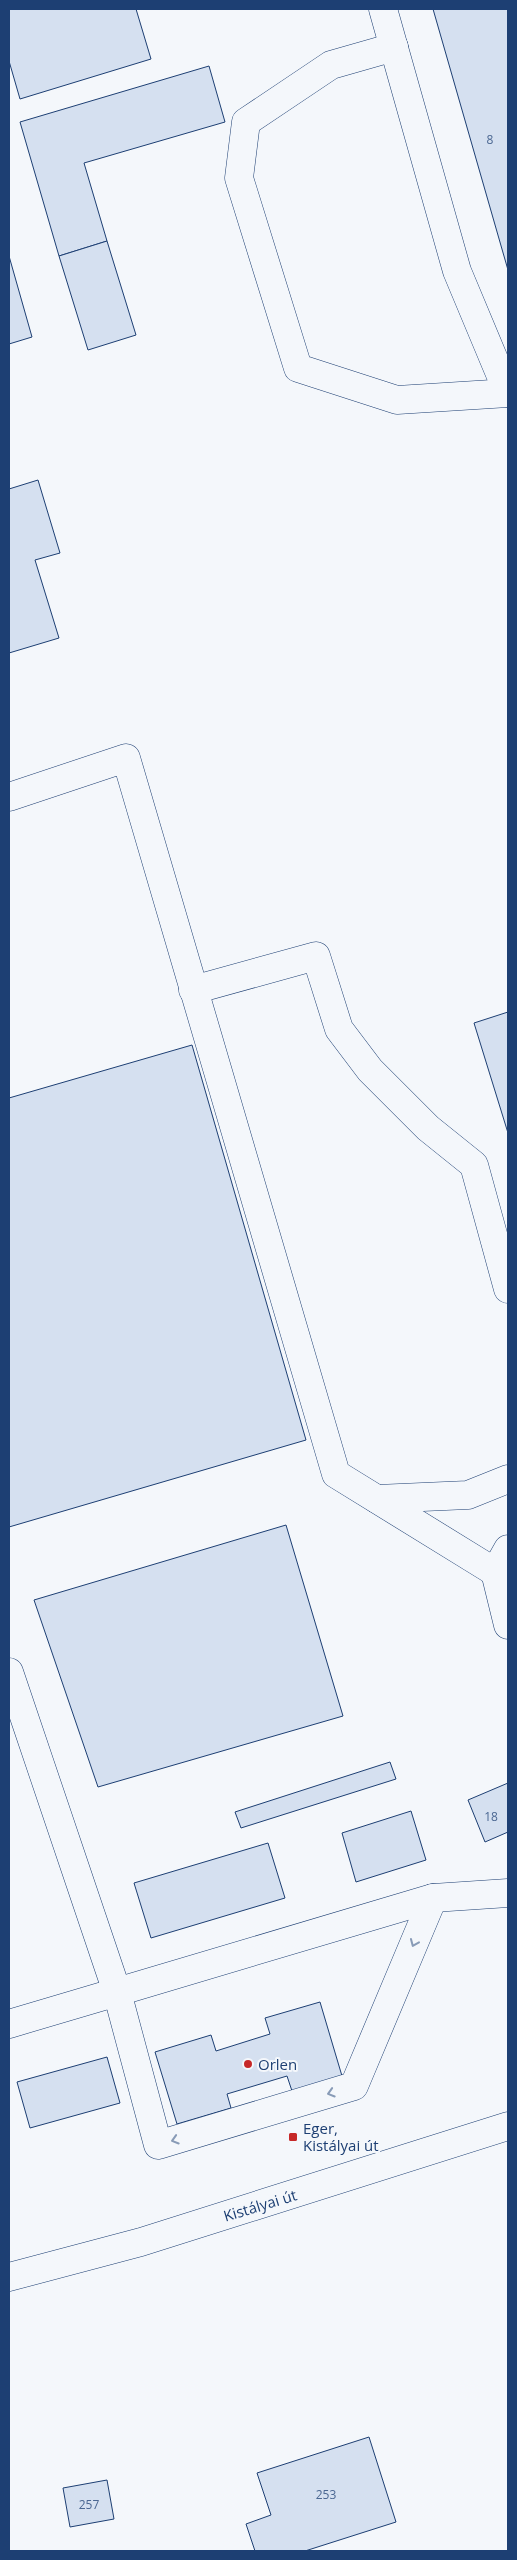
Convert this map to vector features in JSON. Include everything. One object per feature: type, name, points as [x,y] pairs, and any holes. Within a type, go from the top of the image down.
[{"type":"main road","points":[[383,9],[394,47],[457,270],[508,393],[397,400],[298,368],[239,178],[246,122],[331,65],[394,47]]},
{"type":"main road","points":[[9,797],[126,758],[336,1474],[495,1572]]},
{"type":"main road","points":[[193,990],[316,956],[339,1029],[370,1070],[428,1128],[474,1165],[508,1289]]},
{"type":"main road","points":[[377,1499],[468,1495],[508,1479]]},
{"type":"main road","points":[[508,1548],[495,1572],[508,1626]]},
{"type":"main road","points":[[9,1672],[117,1992],[158,2145],[354,2086],[434,1898]]},
{"type":"main road","points":[[9,2024],[434,1898],[508,1893]]},
{"type":"main road","name":"Kistályai út","points":[[9,2277],[141,2242],[508,2126]]},
{"type":"building","points":[[9,9],[136,9],[151,59],[20,99],[9,61]]},
{"type":"building","points":[[433,9],[508,9],[508,270]]},
{"type":"building","points":[[209,66],[225,122],[84,163],[107,241],[59,256],[20,122]]},
{"type":"building","points":[[107,241],[136,335],[88,350],[59,256]]},
{"type":"building","points":[[9,256],[32,337],[9,344]]},
{"type":"building","points":[[38,480],[60,553],[35,560],[59,638],[9,653],[9,489]]},
{"type":"building","points":[[508,1012],[508,1133],[474,1023]]},
{"type":"building","points":[[192,1045],[306,1440],[9,1527],[9,1098]]},
{"type":"building","points":[[286,1525],[343,1716],[98,1787],[34,1600]]},
{"type":"building","points":[[390,1762],[396,1779],[241,1828],[235,1812]]},
{"type":"building","points":[[508,1783],[508,1832],[485,1842],[468,1800]]},
{"type":"building","points":[[411,1811],[426,1860],[356,1882],[342,1833]]},
{"type":"building","points":[[268,1843],[285,1898],[151,1938],[134,1883]]},
{"type":"building","name":"Orlen","points":[[320,2002],[342,2076],[292,2091],[287,2076],[227,2094],[231,2108],[177,2124],[155,2052],[211,2035],[216,2051],[270,2034],[265,2018]]},
{"type":"building","points":[[107,2057],[120,2103],[30,2128],[17,2082]]},
{"type":"building","points":[[369,2437],[396,2522],[305,2551],[255,2551],[246,2524],[271,2515],[257,2473]]},
{"type":"building","points":[[107,2480],[114,2519],[70,2527],[63,2488]]},
{"type":"place","name":"Orlen","points":[[248,2064]]},
{"type":"place","name":"Eger, Kistályai út","points":[[293,2137]]}]
